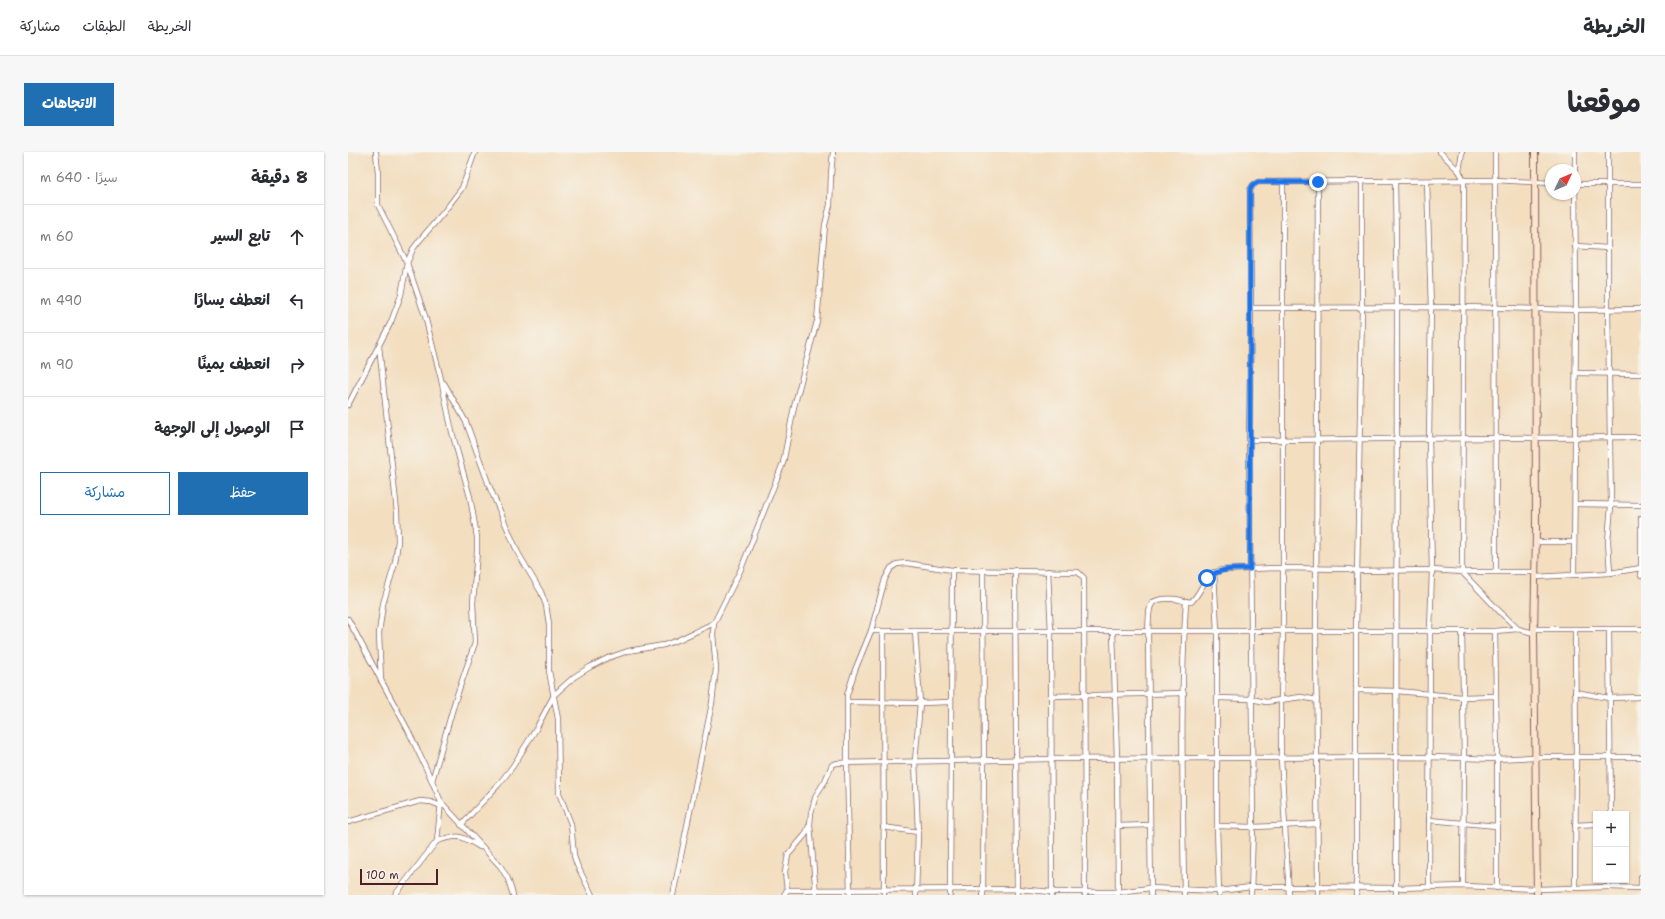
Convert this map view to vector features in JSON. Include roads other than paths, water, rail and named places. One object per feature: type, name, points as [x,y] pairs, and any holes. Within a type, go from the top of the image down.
[{"type":"street","points":[[376,152],[378,173],[378,205],[407,263],[425,316],[441,378],[452,432],[470,497],[476,537],[477,551],[473,603],[475,643],[455,701],[432,781]]},
{"type":"street","points":[[348,405],[391,322],[401,295],[407,263],[419,241],[462,188],[475,152]]},
{"type":"street","points":[[673,895],[712,702],[716,669],[713,634],[714,623],[741,569],[784,456],[794,407],[818,316],[825,225],[830,205],[833,152]]},
{"type":"street","points":[[1440,152],[1458,171],[1464,180],[1462,572],[1518,629]]},
{"type":"street","points":[[1458,171],[1462,152]]},
{"type":"street","points":[[1495,152],[1496,572]]},
{"type":"street","points":[[1536,152],[1534,207],[1536,439],[1535,757],[1537,892]]},
{"type":"street","points":[[1575,152],[1575,164]]},
{"type":"street","points":[[1608,152],[1608,309],[1611,438],[1611,506],[1608,542],[1610,572]]},
{"type":"street","points":[[1427,180],[1431,308],[1429,439],[1432,570],[1430,631],[1429,887]]},
{"type":"street","points":[[1251,895],[1253,827],[1249,440],[1251,308],[1250,190],[1253,185],[1258,182],[1495,180],[1545,183]]},
{"type":"street","points":[[1356,895],[1356,632],[1358,439],[1362,308],[1362,181]]},
{"type":"street","points":[[1395,181],[1397,308],[1396,895]]},
{"type":"street","points":[[1283,182],[1283,631],[1280,699],[1281,758],[1289,895]]},
{"type":"street","points":[[1318,182],[1316,440],[1316,758],[1318,895]]},
{"type":"street","points":[[1581,184],[1641,184]]},
{"type":"street","points":[[1574,574],[1576,373],[1575,200]]},
{"type":"street","points":[[1575,246],[1608,248]]},
{"type":"street","points":[[1251,308],[1496,307],[1576,310],[1641,309]]},
{"type":"street","points":[[379,346],[397,512],[398,541],[395,563],[383,604],[379,633],[381,681]]},
{"type":"street","points":[[1576,373],[1641,374]]},
{"type":"street","points":[[441,378],[466,422],[490,488],[518,553],[541,592],[546,605],[549,624],[549,671],[558,719],[559,793],[570,824],[574,856],[592,895]]},
{"type":"street","points":[[1249,440],[1641,438]]},
{"type":"street","points":[[1575,504],[1611,506],[1641,505]]},
{"type":"street","points":[[1641,518],[1641,576]]},
{"type":"street","points":[[1536,542],[1574,542]]},
{"type":"street","points":[[850,895],[847,695],[855,670],[871,631],[886,579],[891,568],[897,564],[906,563],[952,570],[1078,572],[1084,578],[1085,894]]},
{"type":"street","points":[[1151,895],[1148,632],[1150,605],[1154,601],[1158,599],[1176,599],[1191,602],[1207,578],[1214,572],[1221,570],[1283,568],[1350,569],[1357,571],[1432,570],[1574,574],[1610,572],[1641,568]]},
{"type":"street","points":[[950,895],[952,570]]},
{"type":"street","points":[[983,570],[983,895]]},
{"type":"street","points":[[1015,570],[1017,895]]},
{"type":"street","points":[[1048,571],[1051,632],[1052,893]]},
{"type":"street","points":[[1214,572],[1217,632],[1217,826],[1219,893]]},
{"type":"street","points":[[1184,893],[1183,759],[1184,632],[1186,601]]},
{"type":"street","points":[[348,619],[408,730],[441,804],[501,867],[508,879],[513,895]]},
{"type":"street","points":[[461,824],[499,784],[513,766],[536,729],[554,695],[579,674],[608,658],[628,651],[664,645],[714,623]]},
{"type":"street","points":[[871,631],[1356,632],[1495,631],[1518,629],[1535,631],[1575,629],[1641,629]]},
{"type":"street","points":[[1575,629],[1575,887]]},
{"type":"street","points":[[1609,629],[1610,811]]},
{"type":"street","points":[[915,631],[920,703],[915,761],[918,832],[916,895]]},
{"type":"street","points":[[1462,631],[1464,759],[1463,886]]},
{"type":"street","points":[[1495,631],[1495,696],[1498,760],[1497,888]]},
{"type":"street","points":[[883,632],[882,703],[884,895]]},
{"type":"street","points":[[1114,632],[1118,893]]},
{"type":"street","points":[[1356,690],[1397,691],[1462,697],[1495,696]]},
{"type":"street","points":[[1576,692],[1609,698],[1641,696]]},
{"type":"street","points":[[1051,696],[1184,693]]},
{"type":"street","points":[[1218,698],[1251,699],[1266,702],[1301,697],[1317,700]]},
{"type":"street","points":[[847,702],[950,702]]},
{"type":"street","points":[[816,893],[810,824],[811,813],[816,795],[825,781],[830,768],[834,764],[847,762],[1051,759],[1430,757],[1498,760],[1535,757],[1641,757]]},
{"type":"street","points":[[348,822],[420,801],[441,804]]},
{"type":"street","points":[[395,895],[437,841],[441,804]]},
{"type":"street","points":[[1429,820],[1497,826]]},
{"type":"street","points":[[810,824],[805,835],[788,855],[785,872],[786,892],[816,893],[850,889],[1017,889],[1052,893],[1085,894],[1118,893],[1150,888],[1184,893],[1219,893],[1251,887],[1396,888],[1463,886],[1537,892],[1575,887],[1641,888],[1641,877]]},
{"type":"street","points":[[1217,826],[1253,827],[1318,824]]},
{"type":"street","points":[[1575,825],[1593,824]]},
{"type":"street","points":[[1117,826],[1150,825]]},
{"type":"street","points":[[883,827],[918,832]]},
{"type":"street","points":[[437,841],[458,836],[469,840],[485,850]]}]
